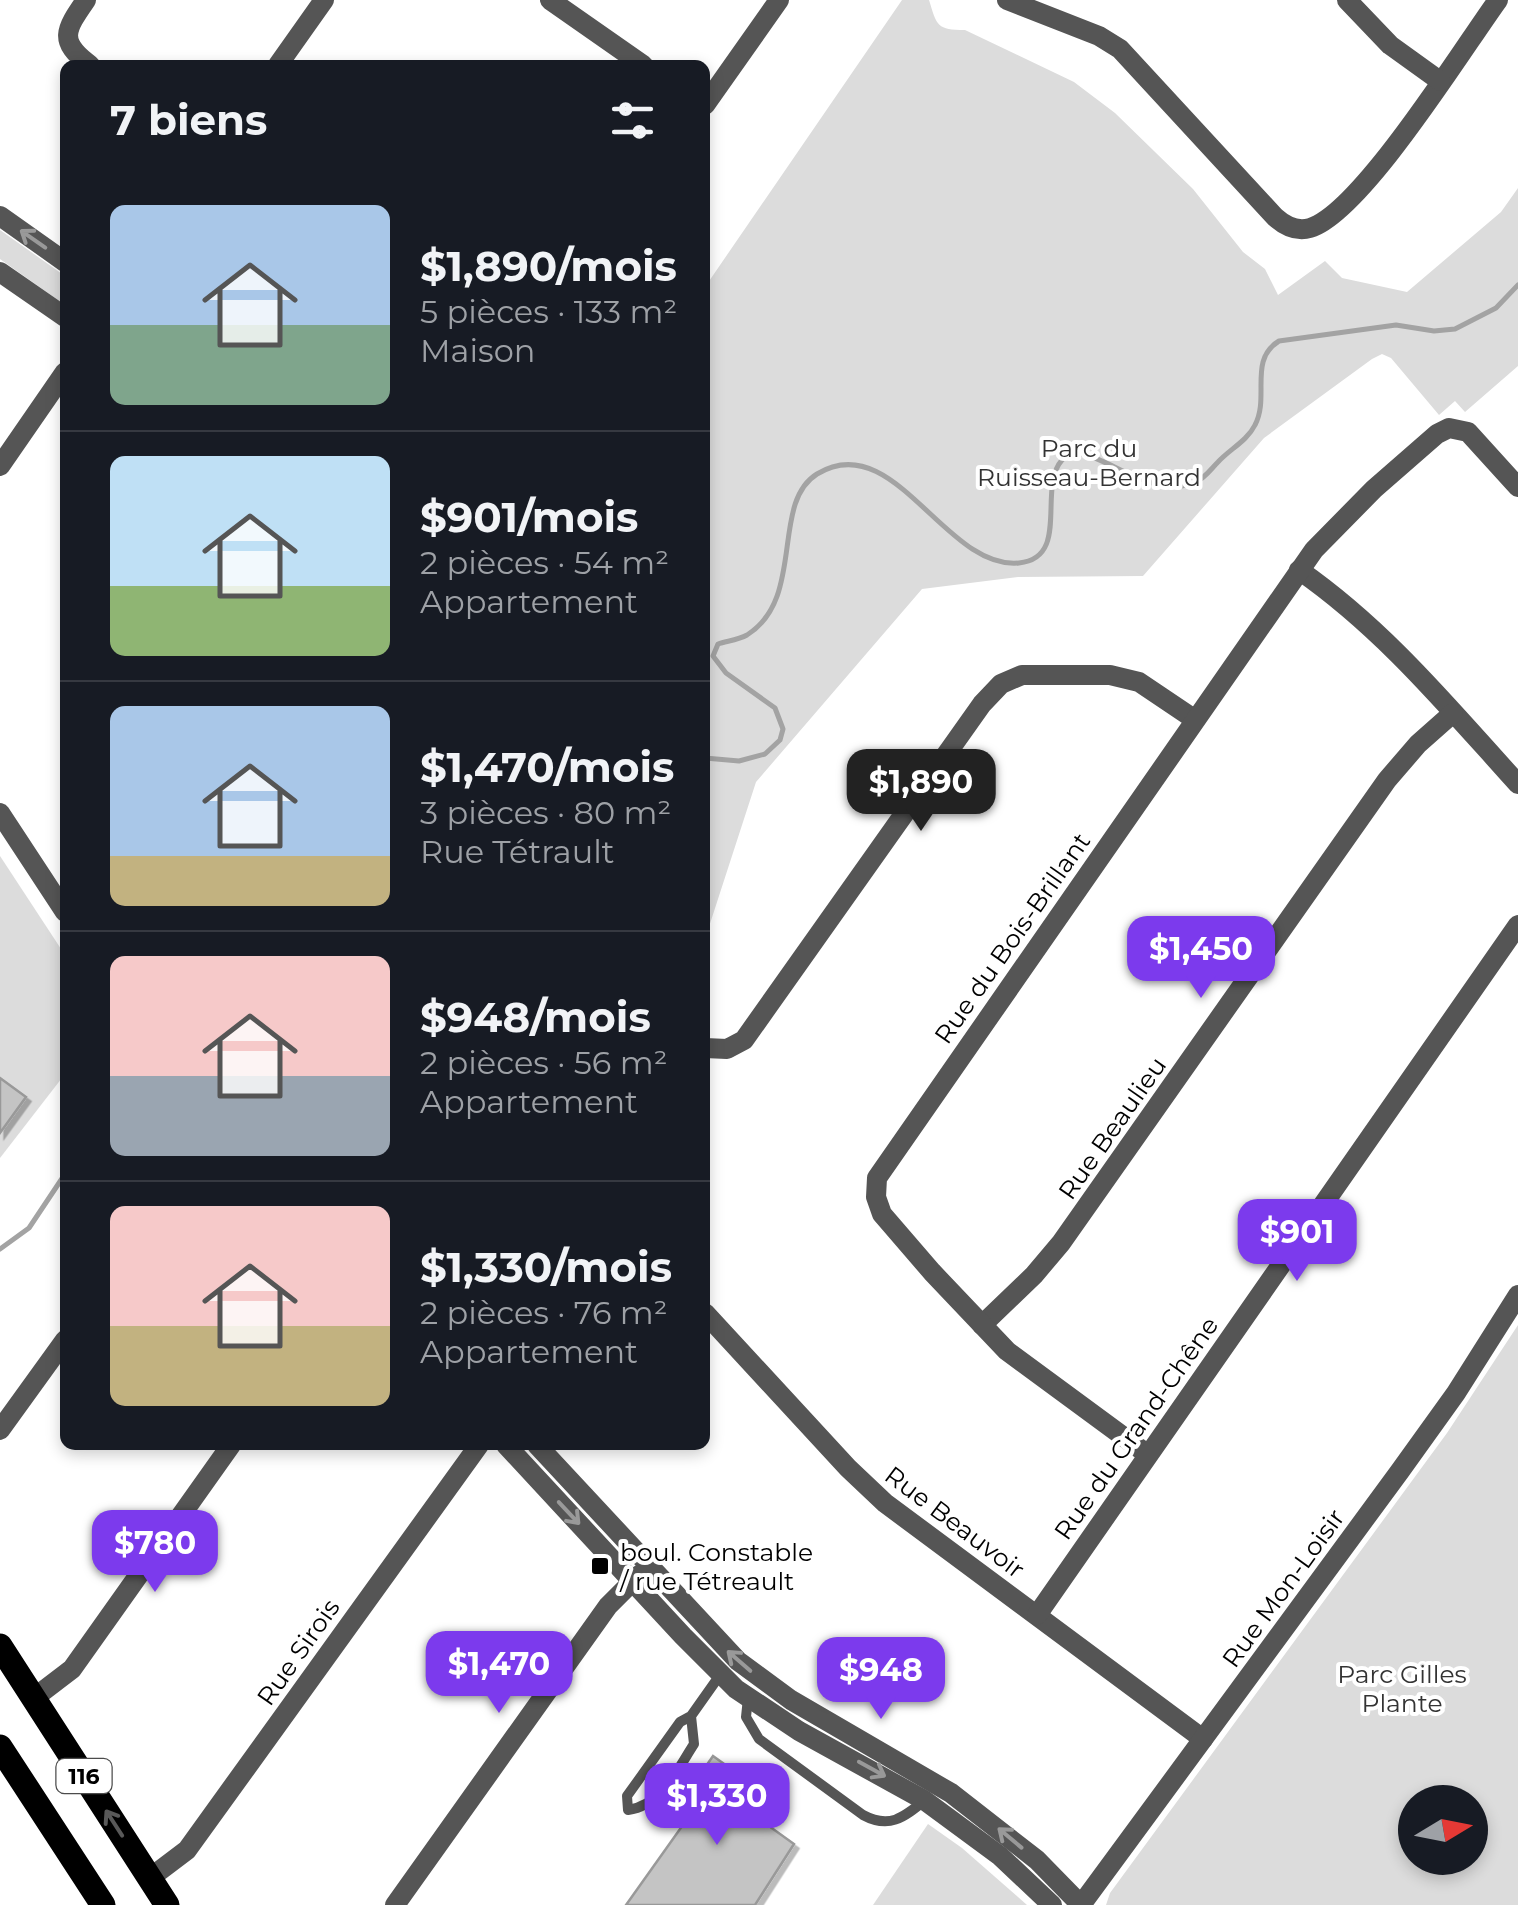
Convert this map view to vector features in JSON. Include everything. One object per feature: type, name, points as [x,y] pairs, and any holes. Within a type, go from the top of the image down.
[{"type":"main road","name":"116","points":[[0,1646],[168,1905]]},
{"type":"main road","name":"116","points":[[0,1747],[103,1905]]},
{"type":"street","points":[[84,60],[71,49],[67,34],[86,0]]},
{"type":"street","points":[[282,60],[324,0]]},
{"type":"street","points":[[550,0],[635,60]]},
{"type":"street","points":[[710,99],[779,0]]},
{"type":"street","points":[[1347,0],[1390,45],[1440,81]]},
{"type":"street","points":[[1015,1],[1099,36],[1120,49],[1275,217],[1291,228],[1302,229],[1319,224],[1374,175],[1498,0]]},
{"type":"street","points":[[0,216],[60,258]]},
{"type":"street","points":[[0,272],[60,314]]},
{"type":"street","points":[[0,466],[60,379]]},
{"type":"street","name":"Rue du Bois-Brillant","points":[[1147,1454],[1030,1369],[982,1325],[882,1214],[876,1196],[878,1178],[1299,570],[1348,514],[1446,428],[1468,432],[1518,487]]},
{"type":"street","points":[[1299,570],[1360,614],[1518,784]]},
{"type":"street","points":[[710,1048],[728,1049],[744,1040],[985,700],[1001,684],[1029,674],[1125,676],[1194,719]]},
{"type":"street","name":"Rue Beaulieu","points":[[982,1325],[1053,1253],[1387,780],[1454,712]]},
{"type":"street","points":[[0,813],[60,904]]},
{"type":"street","name":"Rue du Grand-Chêne","points":[[1036,1615],[1518,925]]},
{"type":"street","name":"Rue Mon-Loisir","points":[[1081,1905],[1456,1393],[1518,1295]]},
{"type":"street","name":"Rue Beauvoir","points":[[710,1318],[872,1492],[1203,1739]]},
{"type":"street","points":[[0,1430],[60,1347]]},
{"type":"street","points":[[34,1698],[69,1672],[227,1450]]},
{"type":"street","name":"Rue Sirois","points":[[150,1878],[188,1850],[475,1450]]},
{"type":"street","points":[[511,1450],[720,1674],[799,1731],[924,1800],[1000,1856],[1052,1905]]},
{"type":"street","points":[[542,1450],[721,1646],[763,1682],[951,1792],[1037,1860],[1081,1905]]},
{"type":"street","points":[[395,1905],[608,1606],[648,1567]]},
{"type":"lane","points":[[691,1716],[694,1744],[661,1794],[647,1806],[628,1810],[628,1796],[680,1722],[691,1716],[720,1674]]},
{"type":"lane","points":[[748,1697],[746,1717],[759,1738],[863,1815],[875,1821],[895,1822],[924,1800]]},
{"type":"green space","name":"Parc du Ruisseau-Bernard","points":[[902,0],[929,0],[943,27],[965,30],[1074,82],[1115,113],[1193,189],[1243,252],[1265,269],[1278,295],[1325,261],[1342,278],[1407,292],[1501,212],[1518,188],[1518,366],[1465,412],[1455,401],[1439,415],[1391,358],[1382,354],[1372,359],[1264,438],[1143,576],[1018,577],[922,589],[756,782],[710,924],[710,280]]},
{"type":"green space","points":[[0,230],[60,272],[60,301],[0,259]]},
{"type":"green space","points":[[0,856],[60,947],[60,1080],[0,1158]]},
{"type":"green space","name":"Parc Gilles Plante","points":[[1518,1325],[1518,1905],[1106,1905],[1110,1893],[1447,1433]]},
{"type":"green space","points":[[928,1824],[962,1848],[1027,1905],[873,1905]]},
{"type":"building","points":[[0,1078],[26,1097],[0,1133]]},
{"type":"building","points":[[713,1756],[762,1791],[748,1811],[794,1844],[755,1905],[626,1905],[695,1808],[683,1799]]},
{"type":"waterway","points":[[710,758],[739,761],[765,754],[780,740],[783,729],[775,708],[726,673],[713,656],[718,644],[747,635],[765,619],[783,575],[795,506],[803,488],[817,474],[845,465],[871,469],[895,483],[967,545],[992,559],[1019,563],[1035,558],[1044,549],[1049,536],[1055,472],[1062,460],[1073,454],[1086,455],[1157,484],[1177,487],[1196,482],[1252,431],[1261,403],[1264,358],[1279,341],[1396,325],[1434,331],[1455,329],[1496,308],[1518,285]]},
{"type":"waterway","points":[[0,1249],[29,1228],[60,1182]]},
{"type":"place","name":"boul. Constable / rue Tétreault","points":[[600,1566]]}]
